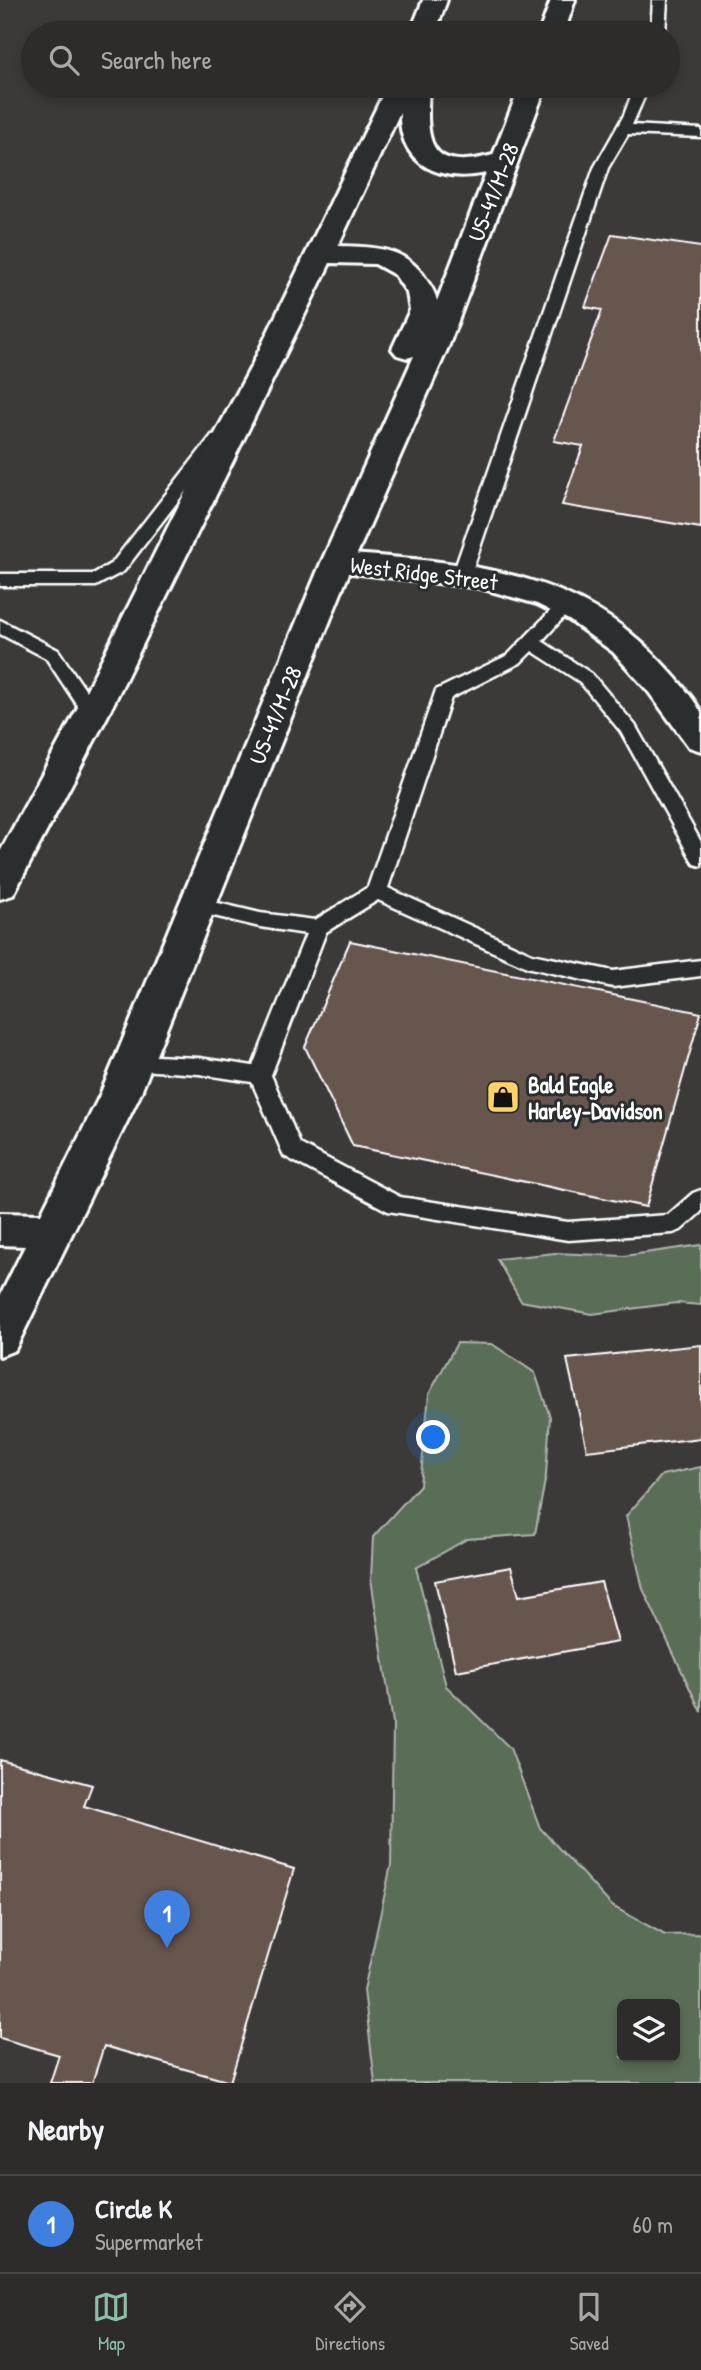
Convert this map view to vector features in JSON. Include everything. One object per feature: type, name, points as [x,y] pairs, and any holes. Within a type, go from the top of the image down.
[{"type":"main road","points":[[427,21],[435,0]]},
{"type":"main road","points":[[556,21],[564,0]]},
{"type":"main road","points":[[0,886],[92,713],[246,405],[394,98]]},
{"type":"main road","points":[[415,98],[413,128],[416,141],[429,157],[455,169],[477,168],[506,160]]},
{"type":"main road","name":"US-41/M-28","points":[[0,1338],[133,1063],[337,563],[434,345],[529,98]]},
{"type":"main road","points":[[320,254],[381,256],[405,269],[421,293],[424,310],[371,434],[360,511]]},
{"type":"main road","name":"West Ridge Street","points":[[337,563],[463,573],[518,585],[566,605],[611,633],[638,658],[667,690],[701,739]]},
{"type":"main road","points":[[0,1229],[53,1231]]},
{"type":"lane","points":[[659,21],[660,0]]},
{"type":"lane","points":[[463,573],[601,168],[637,98]]},
{"type":"lane","points":[[623,129],[701,133]]},
{"type":"lane","points":[[0,580],[96,580],[118,567],[246,405]]},
{"type":"lane","points":[[566,605],[514,659],[443,694],[377,891],[318,928],[260,1075],[292,1150],[396,1205],[568,1231],[673,1224],[701,1199]]},
{"type":"lane","points":[[0,626],[52,654],[92,713]]},
{"type":"lane","points":[[530,642],[586,678],[628,729],[701,859]]},
{"type":"lane","points":[[377,891],[527,960],[613,979],[701,968]]},
{"type":"lane","points":[[197,905],[260,920],[318,928]]},
{"type":"lane","points":[[133,1063],[200,1066],[260,1075]]},
{"type":"green space","points":[[701,1245],[701,1305],[676,1303],[592,1314],[521,1301],[497,1259],[555,1253],[624,1256]]},
{"type":"green space","points":[[457,1343],[492,1344],[535,1373],[550,1417],[546,1475],[535,1534],[467,1539],[416,1568],[446,1686],[510,1748],[540,1828],[612,1906],[665,1935],[701,1934],[701,2083],[375,2083],[364,1990],[391,1865],[393,1723],[371,1579],[373,1537],[420,1485],[429,1394]]},
{"type":"green space","points":[[701,1467],[701,1712],[643,1589],[626,1516],[662,1475]]},
{"type":"building","points":[[612,234],[701,247],[701,528],[562,505],[583,446],[554,441],[602,310],[585,307]]},
{"type":"building","name":"Bald Eagle Harley-Davidson","points":[[350,941],[701,1013],[646,1207],[353,1146],[305,1047]]},
{"type":"building","points":[[701,1345],[701,1438],[587,1451],[567,1359]]},
{"type":"building","points":[[511,1567],[519,1596],[601,1582],[618,1642],[456,1671],[435,1581]]},
{"type":"building","points":[[0,1760],[92,1785],[84,1806],[294,1869],[230,2082],[104,2046],[92,2083],[50,2083],[59,2055],[0,2038]]},
{"type":"place","name":"Bald Eagle Harley-Davidson","points":[[503,1097]]},
{"type":"place","name":"Circle K","points":[[167,1948]]}]
